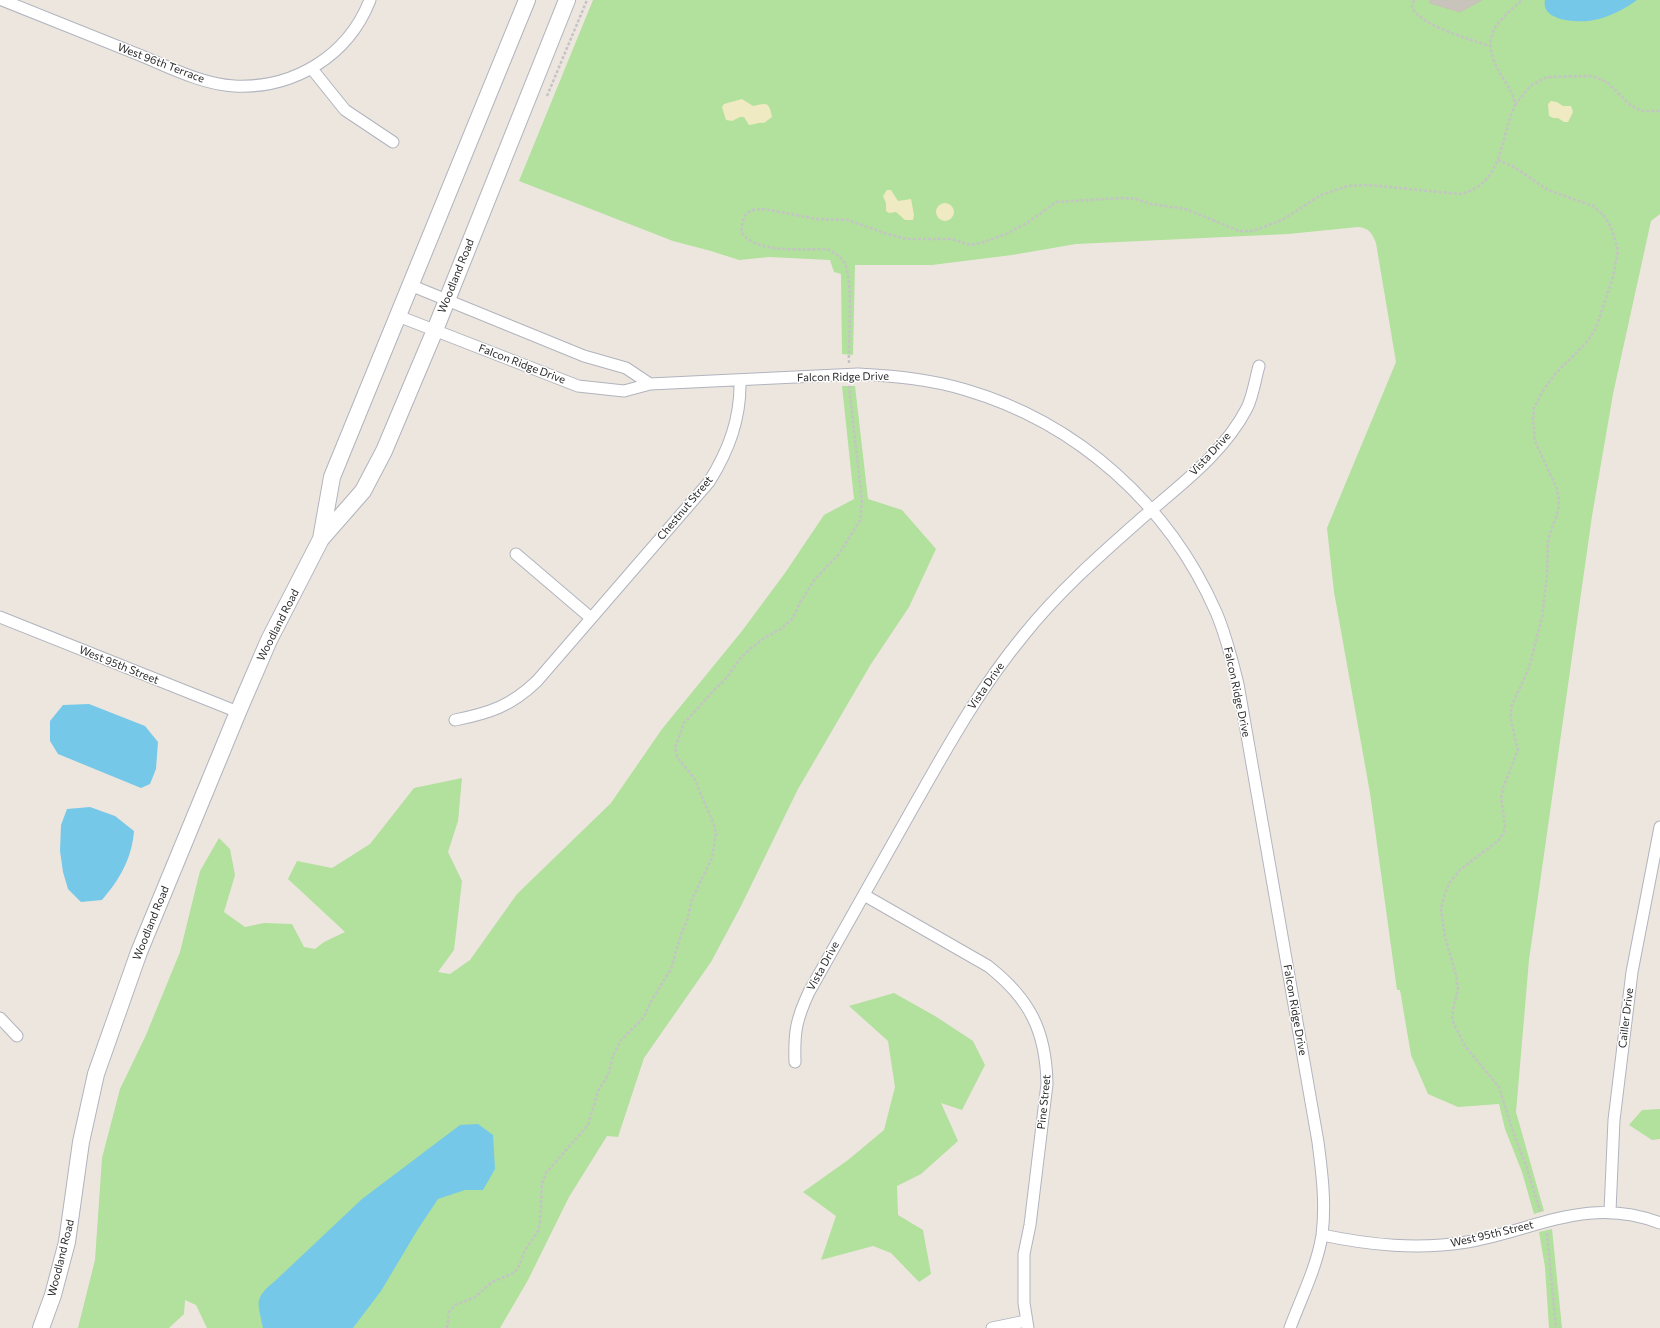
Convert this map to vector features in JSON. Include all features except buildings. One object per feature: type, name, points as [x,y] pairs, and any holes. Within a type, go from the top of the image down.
[{"type":"main road","name":"Woodland Road","points":[[321,539],[332,477],[527,0]]},
{"type":"main road","name":"Woodland Road","points":[[41,1328],[53,1295],[67,1242],[82,1142],[96,1074],[139,952],[269,640],[321,539],[362,491],[384,451],[435,330],[567,0]]},
{"type":"street","name":"West 96th Terrace","points":[[2,0],[194,77],[233,86],[253,85],[291,78],[312,69],[328,58],[345,41],[360,20],[370,0]]},
{"type":"street","points":[[312,69],[345,110],[394,142]]},
{"type":"street","points":[[410,285],[584,356],[626,368],[650,384]]},
{"type":"street","name":"Falcon Ridge Drive","points":[[398,316],[578,386],[624,391],[650,384],[849,375],[892,376],[926,380],[966,390],[1004,403],[1035,417],[1070,438],[1103,462],[1129,485],[1152,510],[1184,552],[1201,582],[1216,613],[1228,645],[1238,684],[1318,1142],[1324,1185],[1322,1235],[1308,1281],[1290,1328]]},
{"type":"street","name":"Vista Drive","points":[[795,1062],[794,1033],[800,1011],[809,992],[962,722],[991,678],[1023,636],[1058,596],[1095,559],[1197,470],[1238,424],[1248,406],[1259,366]]},
{"type":"street","name":"Chestnut Street","points":[[455,720],[487,713],[506,705],[523,694],[709,482],[722,461],[732,439],[738,415],[740,380]]},
{"type":"street","points":[[516,554],[591,618]]},
{"type":"street","name":"West 95th Street","points":[[0,617],[238,712]]},
{"type":"street","name":"Cailler Drive","points":[[1610,1211],[1614,1120],[1632,972],[1660,827]]},
{"type":"street","name":"Pine Street","points":[[864,895],[988,966],[1006,980],[1022,998],[1034,1017],[1042,1039],[1047,1061],[1047,1084],[1030,1225],[1024,1254],[1024,1303],[1027,1325]]},
{"type":"street","points":[[0,1018],[17,1036]]},
{"type":"street","name":"West 95th Street","points":[[1322,1235],[1373,1245],[1395,1247],[1442,1245],[1468,1242],[1583,1213],[1610,1211],[1630,1214],[1660,1222]]},
{"type":"street","points":[[992,1328],[1027,1325]]},
{"type":"path","points":[[1414,0],[1412,7],[1414,13],[1423,19],[1438,27],[1489,46]]},
{"type":"path","points":[[1515,105],[1513,95],[1496,67],[1489,46],[1495,25],[1522,0]]},
{"type":"path","points":[[447,1328],[449,1312],[455,1305],[475,1297],[492,1282],[514,1273],[519,1266],[525,1250],[539,1226],[542,1184],[546,1173],[588,1125],[598,1091],[608,1074],[614,1053],[621,1040],[644,1016],[671,969],[681,934],[687,921],[692,899],[712,858],[716,834],[697,783],[677,757],[675,748],[684,722],[692,712],[724,681],[740,660],[764,638],[781,629],[792,619],[815,579],[839,554],[860,520],[862,502],[851,413],[849,375],[849,280],[844,262],[834,252],[827,250],[760,246],[748,240],[741,231],[744,217],[747,213],[752,210],[764,209],[817,219],[848,220],[884,234],[907,239],[952,239],[970,245],[981,243],[1006,234],[1027,223],[1056,202],[1122,198],[1136,199],[1151,204],[1186,209],[1239,231],[1253,231],[1282,220],[1321,195],[1348,186],[1368,185],[1460,194],[1471,192],[1482,184],[1494,169],[1498,160],[1510,115],[1515,105],[1530,86],[1547,77],[1592,76],[1607,82],[1629,104],[1642,111],[1660,111]]},
{"type":"path","points":[[1498,160],[1514,168],[1548,190],[1593,206],[1604,216],[1611,227],[1618,250],[1613,277],[1596,328],[1587,342],[1555,374],[1542,392],[1534,408],[1533,419],[1536,441],[1557,489],[1559,500],[1555,522],[1548,540],[1548,575],[1542,617],[1530,668],[1511,707],[1511,721],[1518,750],[1502,788],[1501,798],[1505,825],[1504,832],[1499,840],[1461,870],[1450,882],[1442,901],[1441,910],[1444,937],[1456,975],[1458,989],[1452,1020],[1465,1046],[1499,1087],[1512,1130],[1527,1168],[1544,1222],[1549,1244],[1556,1328]]},
{"type":"green space","points":[[593,0],[1660,0],[1660,214],[1651,221],[1613,394],[1592,516],[1529,960],[1516,1112],[1544,1211],[1534,1214],[1522,1172],[1505,1129],[1499,1104],[1458,1107],[1428,1094],[1411,1055],[1400,990],[1397,990],[1370,793],[1334,592],[1327,528],[1396,362],[1376,243],[1371,234],[1367,230],[1358,227],[1288,234],[1076,244],[1012,255],[932,265],[855,265],[853,355],[842,354],[841,274],[834,272],[830,260],[769,257],[739,260],[673,241],[519,181]]},
{"type":"green space","points":[[842,386],[855,386],[868,499],[902,510],[936,549],[909,607],[871,664],[798,789],[741,906],[711,962],[644,1058],[618,1137],[607,1136],[569,1197],[528,1280],[500,1328],[207,1328],[196,1305],[185,1300],[184,1314],[169,1328],[78,1328],[95,1260],[102,1158],[120,1089],[146,1035],[180,952],[200,871],[219,838],[230,849],[235,875],[224,912],[245,927],[264,923],[292,924],[304,947],[315,949],[324,942],[345,932],[288,879],[297,861],[332,868],[370,844],[414,788],[462,778],[458,821],[448,852],[462,881],[454,950],[438,972],[450,974],[470,960],[517,894],[611,803],[662,729],[742,631],[785,573],[824,515],[854,499]]},
{"type":"green space","points":[[894,993],[935,1016],[973,1041],[985,1065],[962,1110],[941,1103],[958,1141],[921,1174],[897,1186],[898,1215],[923,1230],[931,1274],[919,1282],[891,1253],[873,1246],[821,1260],[836,1216],[803,1192],[848,1160],[884,1130],[895,1087],[888,1041],[849,1006]]},
{"type":"green space","points":[[1660,1109],[1660,1139],[1652,1140],[1629,1125],[1642,1110]]},
{"type":"green space","points":[[1552,1229],[1562,1328],[1549,1328],[1545,1267],[1539,1232]]},
{"type":"sand","points":[[742,99],[753,106],[767,104],[770,108],[772,117],[764,123],[751,125],[749,125],[744,117],[740,117],[732,121],[726,120],[722,107],[724,104]]},
{"type":"sand","points":[[1551,101],[1557,102],[1563,106],[1571,106],[1573,112],[1568,122],[1564,122],[1558,118],[1549,116],[1548,104]]},
{"type":"sand","points":[[887,190],[891,190],[898,201],[911,199],[914,215],[913,220],[905,220],[896,212],[889,213],[886,211],[886,203],[883,196]]},
{"type":"sand","points":[[945,203],[949,204],[953,208],[953,216],[949,220],[945,221],[941,220],[937,216],[936,212],[937,208],[941,204]]},
{"type":"water","points":[[1545,0],[1637,0],[1605,17],[1588,21],[1571,21],[1555,17],[1549,13],[1545,7]]},
{"type":"water","points":[[89,704],[145,726],[158,742],[156,769],[150,784],[141,788],[58,754],[50,741],[50,721],[63,705]]},
{"type":"water","points":[[90,807],[115,816],[134,831],[131,850],[120,876],[102,900],[81,902],[68,889],[63,872],[60,851],[61,825],[67,809]]},
{"type":"water","points":[[478,1124],[493,1135],[495,1169],[483,1190],[465,1190],[438,1199],[418,1229],[381,1291],[353,1328],[263,1328],[259,1302],[263,1292],[268,1287],[362,1199],[460,1125]]}]
